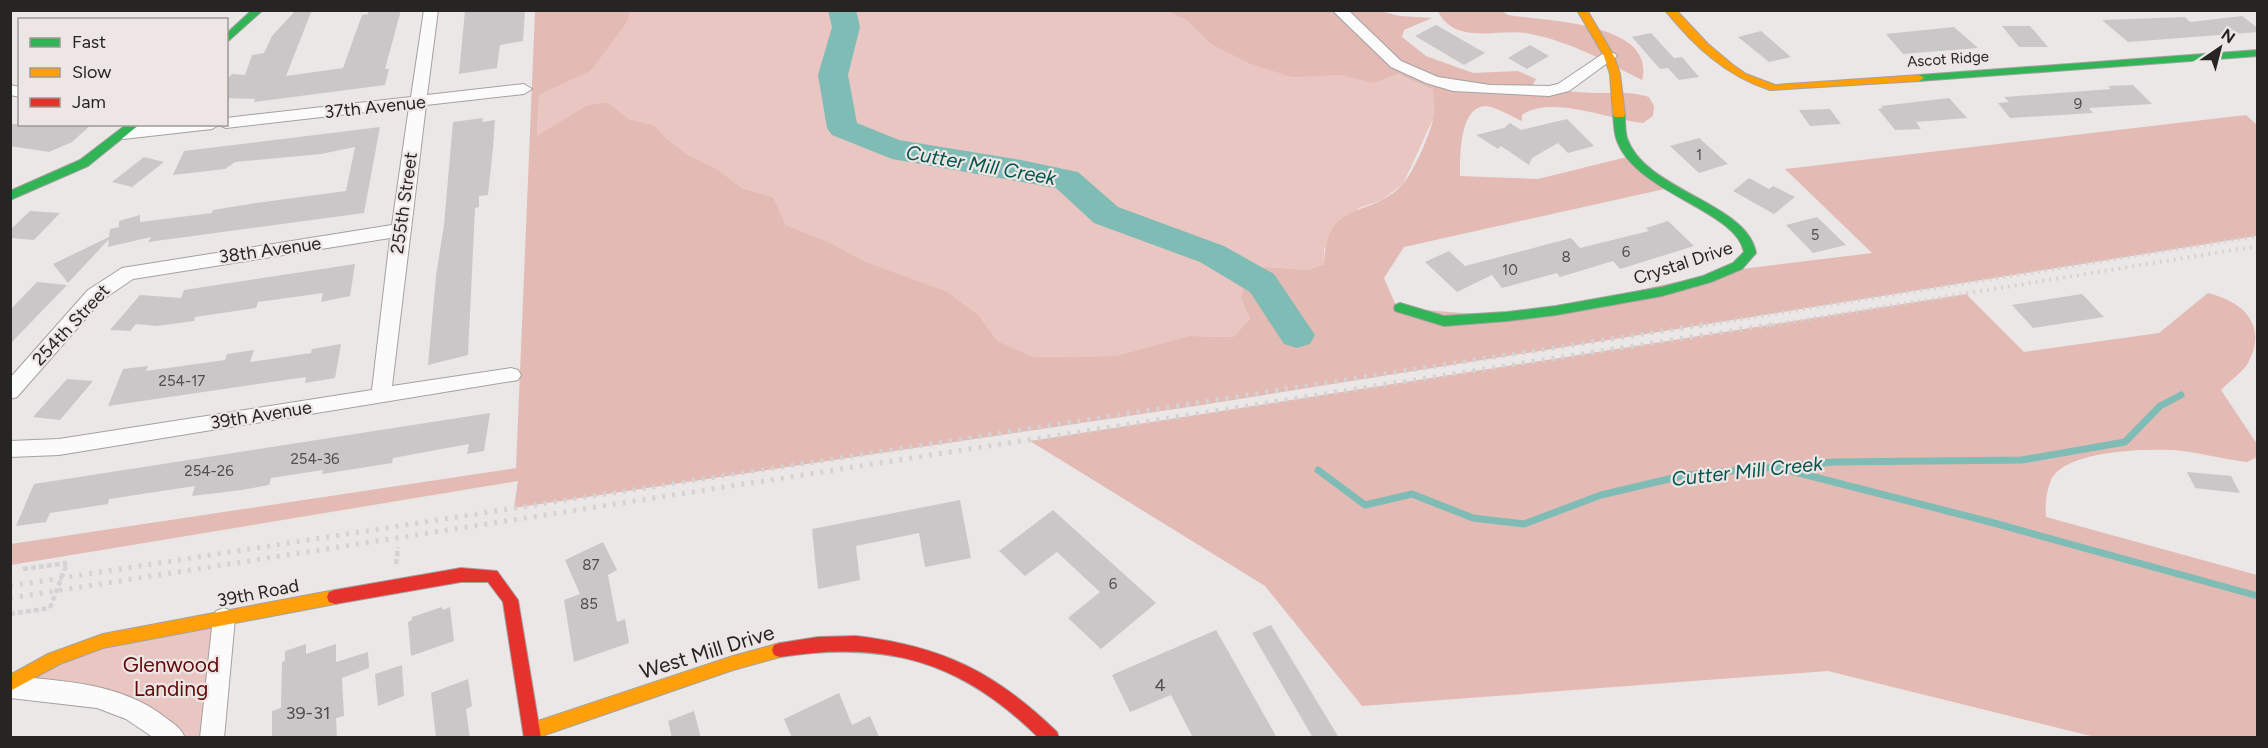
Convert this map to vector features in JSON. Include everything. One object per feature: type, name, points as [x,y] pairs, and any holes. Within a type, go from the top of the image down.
[{"type":"street","points":[[228,38],[258,10]]},
{"type":"street","name":"255th Street","points":[[381,396],[400,230],[431,10]]},
{"type":"street","points":[[1339,10],[1396,64],[1432,80],[1453,86],[1490,90],[1549,91],[1563,88],[1609,56],[1582,10]]},
{"type":"street","name":"Ascot Ridge","points":[[1670,10],[1731,71],[1747,81],[1774,88],[2104,66],[2258,53]]},
{"type":"street","name":"Crystal Drive","points":[[1400,308],[1443,321],[1516,317],[1650,296],[1726,271],[1747,260],[1750,254],[1748,244],[1738,230],[1669,188],[1631,156],[1621,139],[1615,74],[1609,56]]},
{"type":"street","name":"37th Avenue","points":[[228,123],[524,89]]},
{"type":"street","points":[[10,196],[84,163],[129,129],[179,126]]},
{"type":"street","name":"38th Avenue","points":[[140,269],[400,230]]},
{"type":"street","name":"254th Street","points":[[10,392],[95,295],[115,280],[140,269]]},
{"type":"street","name":"39th Avenue","points":[[10,449],[59,447],[511,375]]},
{"type":"street","name":"39th Road","points":[[10,686],[54,659],[103,641],[461,575],[492,576],[510,600],[532,734]]},
{"type":"street","points":[[212,738],[224,618]]},
{"type":"street","name":"West Mill Drive","points":[[532,734],[761,654],[818,644],[850,644],[917,652],[954,664],[984,679],[1036,719],[1051,738]]},
{"type":"street","points":[[10,686],[93,694],[129,706],[173,738]]},
{"type":"path","points":[[10,614],[50,608],[68,563],[22,570]]},
{"type":"green space","points":[[631,11],[1166,11],[1186,20],[1212,45],[1248,63],[1370,57],[1374,83],[1398,74],[1433,90],[1433,119],[1403,184],[1382,200],[1359,208],[1324,249],[1324,264],[1308,270],[1266,267],[1241,299],[1250,319],[1233,337],[1189,336],[1115,356],[1033,357],[997,342],[977,315],[904,276],[864,261],[829,242],[786,225],[773,197],[742,188],[717,169],[688,155],[666,138],[654,125],[629,119],[607,102],[537,137],[539,95],[591,71],[626,24]]},
{"type":"green space","name":"Glenwood Landing","points":[[224,618],[212,737],[173,737],[129,706],[11,687],[54,659]]},
{"type":"shaded area","points":[[1376,10],[1400,16],[1432,18],[1404,30],[1402,37],[1426,56],[1473,73],[1518,71],[1536,79],[1532,86],[1578,92],[1635,94],[1649,97],[1654,106],[1653,116],[1643,123],[1581,110],[1548,107],[1534,109],[1522,115],[1522,121],[1490,107],[1477,108],[1466,123],[1463,134],[1460,176],[1538,179],[1631,156],[1669,188],[1404,247],[1384,278],[1397,308],[1516,317],[1726,271],[1872,253],[1785,169],[2246,115],[2257,125],[2257,236],[1202,405],[514,508],[518,481],[11,565],[11,544],[516,468],[535,11],[631,11],[626,24],[591,71],[539,95],[537,136],[586,106],[607,102],[629,119],[654,125],[666,138],[688,155],[717,169],[742,188],[773,197],[786,225],[829,242],[864,261],[947,292],[978,315],[997,341],[1033,357],[1115,356],[1189,336],[1233,337],[1250,319],[1241,299],[1245,277],[1266,267],[1308,270],[1324,264],[1327,243],[1333,228],[1352,212],[1389,196],[1402,185],[1416,163],[1429,133],[1433,118],[1433,90],[1398,74],[1374,83],[1340,75],[1292,77],[1248,63],[1212,45],[1186,20],[1166,11]]},
{"type":"shaded area","points":[[1438,11],[1502,11],[1508,15],[1594,28],[1616,36],[1632,46],[1642,61],[1642,80],[1588,53],[1546,37],[1519,32],[1480,33],[1455,29]]},
{"type":"shaded area","points":[[2208,293],[2232,302],[2242,309],[2254,327],[2254,349],[2248,363],[2221,390],[2257,444],[2257,457],[2247,462],[2182,451],[2160,450],[2126,451],[2089,457],[2059,470],[2051,480],[2046,498],[2046,517],[2257,575],[2257,737],[2095,737],[1828,671],[1362,706],[1265,586],[1030,441],[1966,294],[2024,352],[2159,333]]},
{"type":"building","points":[[296,10],[312,10],[286,76],[343,68],[362,15],[368,14],[369,10],[401,10],[385,69],[389,69],[385,85],[254,102],[255,99],[228,98],[228,78],[232,74],[245,75],[252,55],[264,53],[272,36]]},
{"type":"building","points":[[465,10],[525,10],[523,41],[500,45],[497,68],[459,74]]},
{"type":"building","points":[[2242,16],[2258,28],[2258,32],[2128,42],[2102,20],[2185,17],[2190,22]]},
{"type":"building","points":[[1436,25],[1485,53],[1464,65],[1415,36]]},
{"type":"building","points":[[2002,26],[2030,26],[2048,47],[2019,47]]},
{"type":"building","points":[[1954,27],[1978,48],[1903,54],[1886,34]]},
{"type":"building","points":[[1761,31],[1791,57],[1769,62],[1738,37]]},
{"type":"building","points":[[1651,33],[1674,58],[1682,57],[1699,77],[1679,80],[1668,68],[1660,69],[1632,37]]},
{"type":"building","points":[[1530,45],[1549,56],[1527,69],[1508,58]]},
{"type":"building","points":[[2133,85],[2152,104],[2089,108],[2093,113],[2010,118],[1998,103],[2009,102],[2004,97],[2111,89],[2108,86]]},
{"type":"building","points":[[1949,98],[1967,118],[1916,122],[1921,129],[1895,130],[1878,109],[1883,108],[1881,106]]},
{"type":"building","points":[[1830,109],[1841,124],[1810,126],[1799,110]]},
{"type":"building","points":[[483,118],[482,122],[495,120],[488,195],[479,196],[479,207],[475,208],[468,355],[428,365],[453,122]]},
{"type":"building","points":[[1567,119],[1594,146],[1568,153],[1558,143],[1532,158],[1529,165],[1501,146],[1498,149],[1476,135],[1504,128],[1510,123],[1521,130]]},
{"type":"building","points":[[10,124],[90,126],[72,142],[49,152],[10,146]]},
{"type":"building","points":[[380,127],[364,213],[148,242],[151,237],[108,247],[109,239],[68,283],[53,264],[109,237],[110,229],[119,227],[119,221],[140,215],[140,222],[212,213],[213,210],[346,191],[355,147],[321,154],[235,162],[225,169],[173,175],[184,151]]},
{"type":"building","points":[[1699,138],[1728,164],[1699,173],[1670,146]]},
{"type":"building","points":[[144,157],[164,162],[132,187],[112,182]]},
{"type":"building","points":[[1749,178],[1769,189],[1773,186],[1795,197],[1774,214],[1733,191]]},
{"type":"building","points":[[30,211],[60,213],[34,240],[10,238],[10,230]]},
{"type":"building","points":[[1817,217],[1846,245],[1813,253],[1786,225]]},
{"type":"building","points":[[1668,221],[1694,246],[1620,269],[1613,261],[1560,277],[1557,273],[1502,288],[1492,275],[1457,292],[1425,262],[1449,251],[1465,266],[1571,238],[1580,248],[1649,231],[1646,228]]},
{"type":"building","points":[[355,264],[350,296],[321,302],[323,293],[258,302],[256,308],[195,317],[194,321],[157,326],[136,324],[130,331],[110,330],[140,295],[181,298],[184,290]]},
{"type":"building","points":[[37,282],[67,285],[10,344],[10,310]]},
{"type":"building","points":[[2082,294],[2104,317],[2033,328],[2012,305]]},
{"type":"building","points":[[341,344],[335,378],[305,383],[306,377],[108,406],[123,369],[148,366],[146,371],[225,360],[227,354],[254,350],[250,362],[311,353],[312,349]]},
{"type":"building","points":[[67,379],[93,381],[60,420],[33,417]]},
{"type":"building","points":[[490,413],[484,451],[467,454],[469,444],[393,458],[392,463],[322,474],[323,470],[271,478],[269,485],[242,490],[192,496],[195,486],[109,499],[108,504],[50,513],[46,522],[16,526],[34,484]]},
{"type":"building","points":[[2187,472],[2231,476],[2240,493],[2195,488]]},
{"type":"building","points":[[960,500],[971,558],[925,567],[919,533],[856,546],[860,580],[818,589],[812,529]]},
{"type":"building","points":[[1053,510],[1156,603],[1101,649],[1068,618],[1100,592],[1057,552],[1025,576],[999,551]]},
{"type":"building","points":[[603,542],[617,570],[608,575],[617,622],[625,619],[629,643],[574,662],[564,600],[580,594],[565,560]]},
{"type":"building","points":[[442,607],[443,610],[450,607],[454,641],[411,656],[408,622],[412,620],[412,617]]},
{"type":"building","points":[[1271,625],[1339,738],[1313,738],[1252,633]]},
{"type":"building","points":[[1216,630],[1277,738],[1193,738],[1171,695],[1130,712],[1112,675]]},
{"type":"building","points":[[306,644],[306,654],[336,644],[336,662],[368,652],[369,668],[342,678],[344,716],[336,718],[337,738],[272,738],[272,711],[281,708],[282,662],[285,661],[285,651]]},
{"type":"building","points":[[402,665],[404,696],[378,706],[375,674]]},
{"type":"building","points":[[468,679],[472,706],[466,709],[470,738],[436,738],[431,693]]},
{"type":"building","points":[[839,693],[852,725],[870,716],[879,737],[792,738],[784,719]]},
{"type":"building","points":[[694,711],[701,738],[672,738],[668,721]]},
{"type":"waterway","name":"Cutter Mill Creek","points":[[842,10],[846,27],[833,75],[843,128],[892,149],[1021,170],[1067,180],[1106,215],[1212,254],[1262,283],[1297,335]]},
{"type":"waterway","name":"Cutter Mill Creek","points":[[1318,470],[1365,505],[1412,494],[1473,518],[1524,524],[1601,495],[1686,475],[1834,462],[2022,460],[2125,442],[2160,406],[2181,395]]},
{"type":"waterway","points":[[1783,469],[1994,523],[2258,596]]},
{"type":"railway","points":[[1699,326],[2258,236]]},
{"type":"railway","points":[[1766,326],[2258,246]]},
{"type":"railway","points":[[10,586],[1708,324]]},
{"type":"railway","points":[[10,598],[1775,324]]},
{"type":"traffic: fast","points":[[228,38],[258,10]]},
{"type":"traffic: fast","points":[[1919,78],[2258,53]]},
{"type":"traffic: fast","points":[[1400,308],[1427,318],[1444,321],[1507,317],[1610,302],[1662,291],[1706,279],[1738,266],[1750,253],[1744,237],[1723,219],[1646,170],[1623,142],[1619,115]]},
{"type":"traffic: fast","points":[[10,196],[84,163],[132,126]]},
{"type":"traffic: slow","points":[[1582,10],[1609,56],[1615,74],[1619,115]]},
{"type":"traffic: slow","points":[[1670,10],[1704,46],[1729,67],[1743,76],[1774,88],[1919,78]]},
{"type":"traffic: slow","points":[[10,684],[54,659],[103,641],[335,597]]},
{"type":"traffic: slow","points":[[532,731],[733,663],[780,650]]},
{"type":"traffic: jam","points":[[335,597],[461,575],[492,576],[510,600],[533,738]]},
{"type":"traffic: jam","points":[[780,650],[818,644],[856,643],[893,647],[928,656],[962,670],[994,689],[1023,711],[1051,738]]}]
